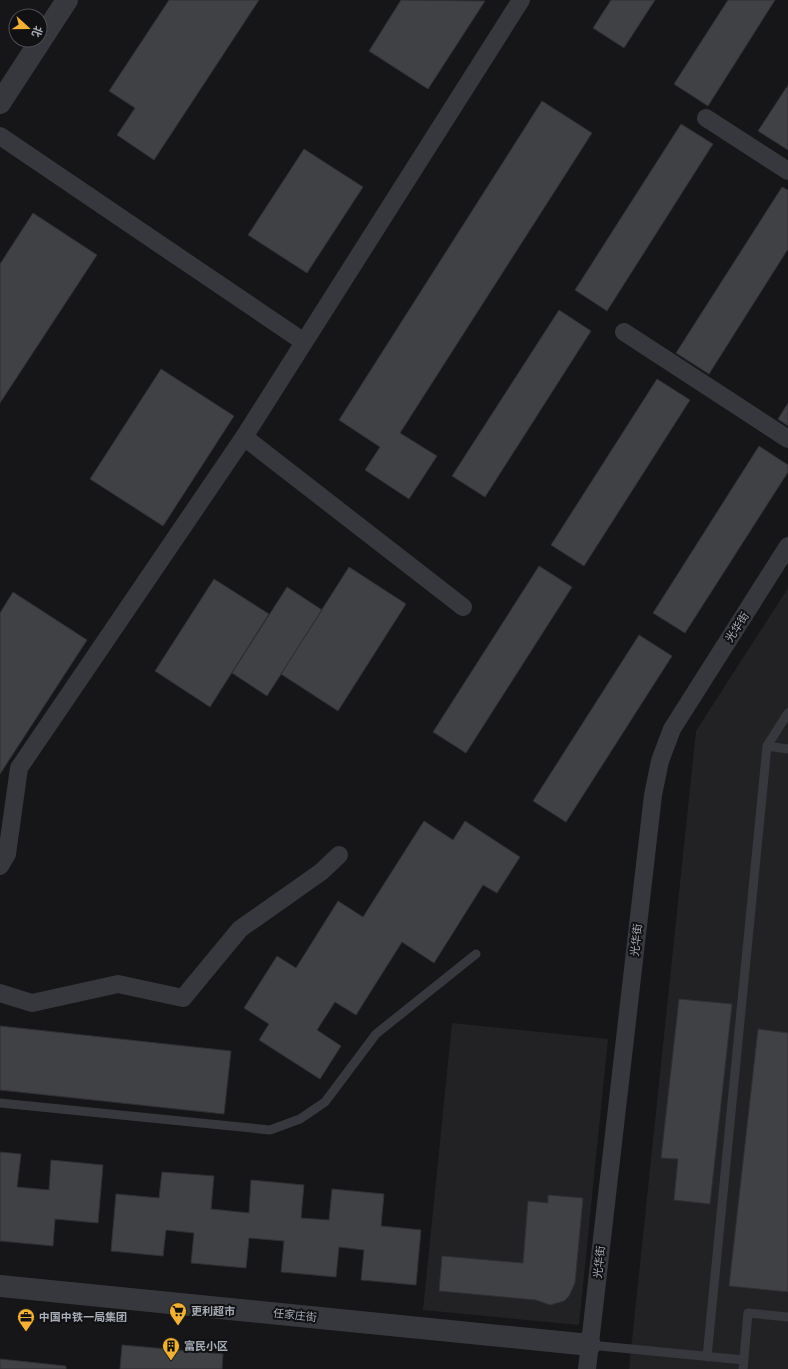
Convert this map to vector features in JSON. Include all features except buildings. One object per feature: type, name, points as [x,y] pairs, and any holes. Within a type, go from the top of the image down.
[{"type":"street","points":[[0,103],[67,0]]},
{"type":"street","points":[[0,866],[8,854],[19,768],[244,437],[521,0]]},
{"type":"street","points":[[706,118],[788,171]]},
{"type":"street","points":[[0,136],[304,342]]},
{"type":"street","points":[[624,332],[788,439]]},
{"type":"street","points":[[244,437],[463,607]]},
{"type":"street","name":"光华街","points":[[587,1369],[645,860],[660,761],[672,729],[788,546]]},
{"type":"street","points":[[0,993],[32,1003],[118,984],[183,998],[240,929],[321,872],[339,855]]},
{"type":"street","name":"任家庄街","points":[[0,1286],[590,1345]]},
{"type":"lane","points":[[707,1357],[767,746],[788,713]]},
{"type":"lane","points":[[767,746],[788,749]]},
{"type":"lane","points":[[0,1103],[270,1130],[300,1119],[325,1102],[376,1034],[476,954]]},
{"type":"lane","points":[[590,1345],[707,1357],[743,1365],[748,1313],[788,1317]]},
{"type":"shaded area","points":[[788,588],[788,1369],[629,1369],[696,731]]},
{"type":"shaded area","points":[[452,1023],[608,1039],[579,1325],[423,1310]]},
{"type":"place","name":"更利超市","points":[[178,1326]]},
{"type":"place","name":"中国中铁一局集团","points":[[26,1332]]},
{"type":"place","name":"富民小区","points":[[171,1361]]}]
